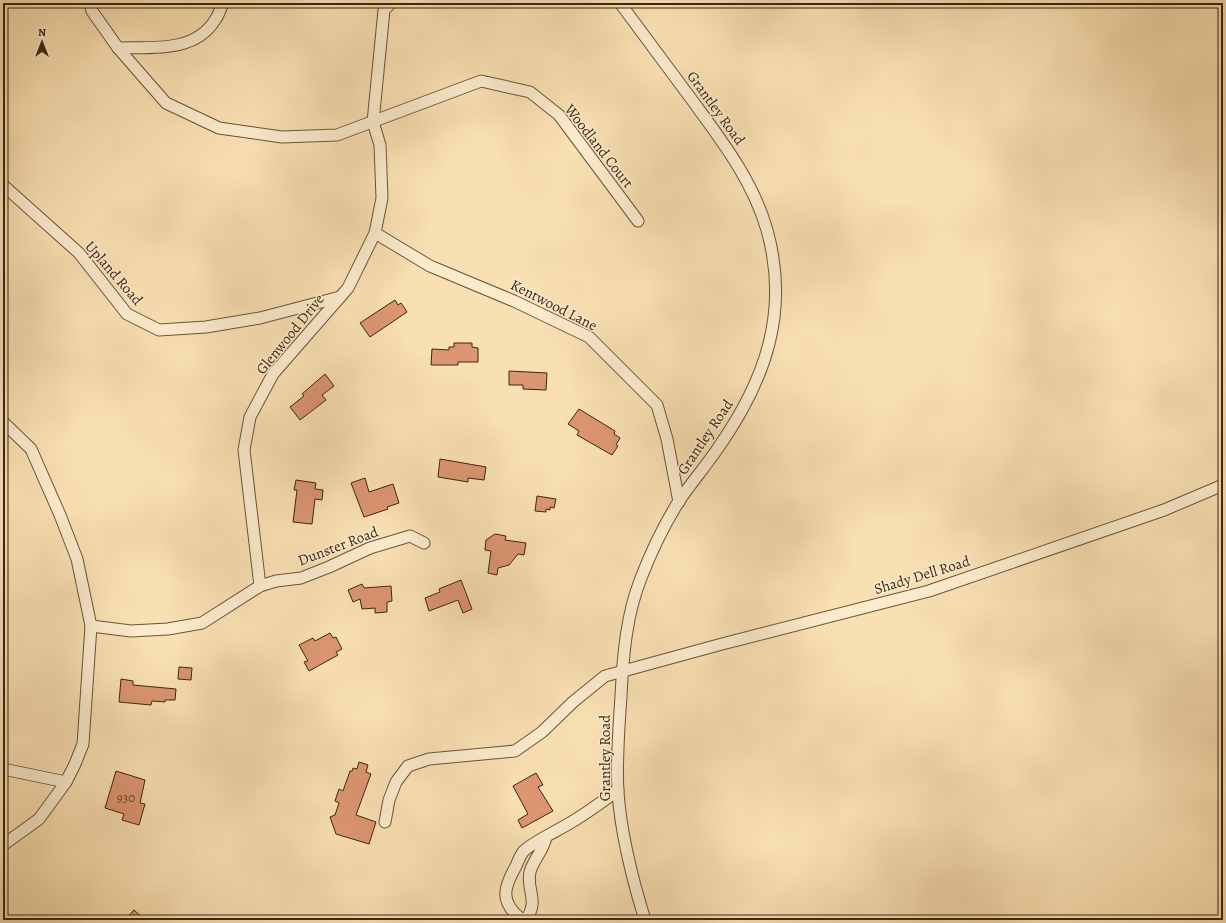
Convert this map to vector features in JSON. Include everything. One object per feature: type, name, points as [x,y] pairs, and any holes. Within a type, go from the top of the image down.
[{"type":"street","name":"Woodland Court","points":[[90,3],[92,11],[118,48],[166,103],[219,128],[282,137],[337,135],[441,94],[481,81],[530,92],[559,116],[638,221]]},
{"type":"street","points":[[118,48],[174,47],[202,35],[216,20],[223,3]]},
{"type":"street","name":"Glenwood Drive","points":[[260,586],[244,450],[250,417],[273,374],[348,288],[375,233],[382,198],[380,145],[373,122],[384,10],[391,3]]},
{"type":"street","name":"Grantley Road","points":[[620,3],[741,169],[767,229],[773,254],[776,282],[772,334],[766,359],[744,408],[719,447],[679,502],[652,553],[640,580],[630,616],[622,671],[618,790],[625,848],[645,920]]},
{"type":"street","name":"Upland Road","points":[[3,185],[79,253],[127,314],[159,330],[206,327],[237,322],[301,308],[340,297]]},
{"type":"street","name":"Kentwood Lane","points":[[375,233],[430,266],[514,301],[589,337],[657,405],[667,439],[679,502]]},
{"type":"street","points":[[3,422],[30,449],[77,559],[91,626],[83,744],[66,782],[39,819],[3,845]]},
{"type":"street","name":"Shady Dell Road","points":[[385,822],[389,800],[396,782],[408,766],[429,759],[515,750],[542,732],[573,702],[605,676],[929,591],[1164,510],[1223,485]]},
{"type":"street","name":"Dunster Road","points":[[260,586],[301,578],[328,568],[370,548],[410,536],[424,543]]},
{"type":"street","points":[[91,626],[131,631],[168,629],[202,623],[260,586]]},
{"type":"street","points":[[3,769],[66,782]]},
{"type":"street","points":[[546,837],[544,846],[530,872],[533,908],[527,918],[521,919],[512,912],[505,894],[507,882],[523,851],[593,808],[618,790]]},
{"type":"building","points":[[395,300],[398,305],[401,303],[407,312],[370,337],[360,323]]},
{"type":"building","points":[[454,343],[472,343],[472,347],[478,348],[478,362],[458,362],[458,365],[431,365],[432,349],[449,350],[449,347],[454,347]]},
{"type":"building","points":[[509,371],[547,373],[546,390],[523,389],[523,385],[509,385]]},
{"type":"building","points":[[325,374],[334,386],[322,395],[326,400],[300,420],[290,407],[304,396],[302,394]]},
{"type":"building","points":[[579,409],[615,431],[614,434],[620,438],[616,445],[618,446],[612,455],[577,435],[579,431],[568,424]]},
{"type":"building","points":[[440,459],[486,467],[484,480],[468,478],[468,482],[438,477]]},
{"type":"building","points":[[365,478],[369,492],[393,484],[399,503],[387,507],[388,509],[364,517],[351,483]]},
{"type":"building","points":[[296,480],[316,483],[315,489],[323,490],[322,500],[315,499],[312,524],[293,522],[297,490],[294,490]]},
{"type":"building","points":[[537,496],[556,499],[554,508],[550,507],[550,510],[546,509],[546,512],[535,511]]},
{"type":"building","points":[[495,534],[506,536],[505,540],[526,543],[524,555],[518,554],[509,565],[498,568],[497,575],[488,573],[491,551],[485,550],[486,540]]},
{"type":"building","points":[[461,580],[472,609],[463,613],[458,600],[429,611],[425,598],[440,592],[439,589]]},
{"type":"building","points":[[362,584],[364,588],[391,586],[392,601],[387,602],[387,612],[375,613],[375,608],[362,609],[360,599],[353,602],[348,590]]},
{"type":"building","points":[[330,633],[333,638],[336,637],[342,649],[336,652],[338,655],[309,671],[304,662],[308,661],[299,645],[313,638],[315,641]]},
{"type":"building","points":[[179,667],[192,668],[191,680],[178,679]]},
{"type":"building","points":[[121,679],[133,681],[133,685],[176,689],[175,700],[165,700],[165,702],[152,701],[151,705],[119,702]]},
{"type":"building","points":[[359,762],[368,765],[366,772],[371,774],[356,815],[376,822],[369,844],[336,834],[330,817],[335,815],[339,803],[335,801],[339,789],[343,791],[350,771],[352,771],[353,768],[357,769]]},
{"type":"building","points":[[116,771],[145,780],[140,803],[145,804],[139,825],[122,820],[124,814],[105,808]]},
{"type":"building","points":[[536,773],[543,785],[538,787],[553,811],[522,828],[518,820],[528,814],[513,786]]},
{"type":"building","points":[[134,910],[145,920],[125,920]]}]
